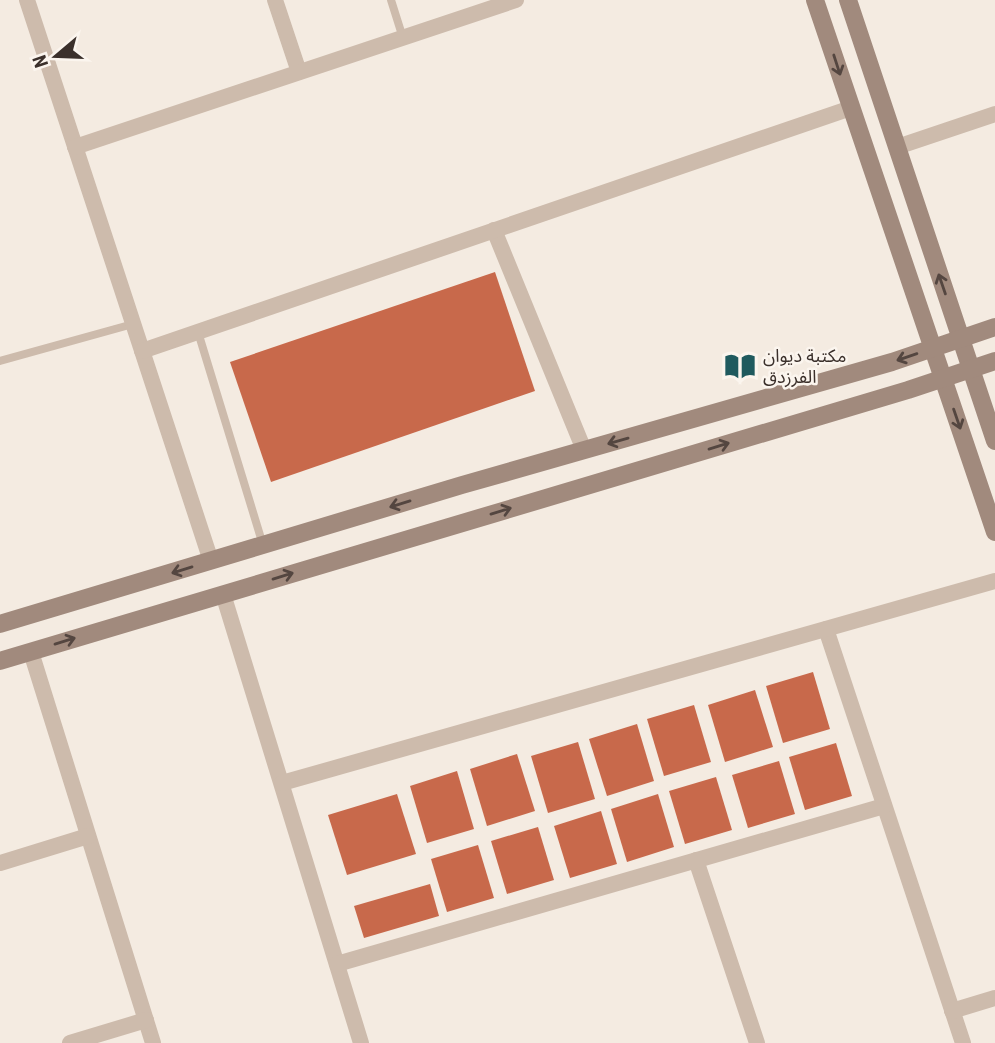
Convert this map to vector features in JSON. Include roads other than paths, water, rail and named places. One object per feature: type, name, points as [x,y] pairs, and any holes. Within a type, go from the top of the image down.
[{"type":"street","points":[[27,0],[211,561]]},
{"type":"street","points":[[275,0],[299,72]]},
{"type":"street","points":[[75,147],[516,0]]},
{"type":"street","points":[[815,0],[995,532]]},
{"type":"street","points":[[848,0],[995,441]]},
{"type":"street","points":[[142,351],[851,108]]},
{"type":"street","points":[[897,147],[995,114]]},
{"type":"street","points":[[494,230],[584,450]]},
{"type":"street","points":[[0,624],[462,485],[892,362],[995,327]]},
{"type":"street","points":[[0,661],[943,379],[995,361]]},
{"type":"street","points":[[282,783],[995,581]]},
{"type":"street","points":[[223,594],[361,1043]]},
{"type":"street","points":[[826,629],[962,1043]]},
{"type":"street","points":[[31,652],[153,1043]]},
{"type":"street","points":[[337,964],[884,806]]},
{"type":"street","points":[[0,863],[89,836]]},
{"type":"street","points":[[696,860],[757,1043]]},
{"type":"street","points":[[952,1011],[995,998]]},
{"type":"street","points":[[70,1043],[146,1020]]},
{"type":"lane","points":[[391,0],[403,38]]},
{"type":"lane","points":[[0,361],[133,324]]},
{"type":"lane","points":[[198,332],[263,545]]},
{"type":"place","name":"مكتبة ديوان الفرزدق","points":[[740,366]]}]
